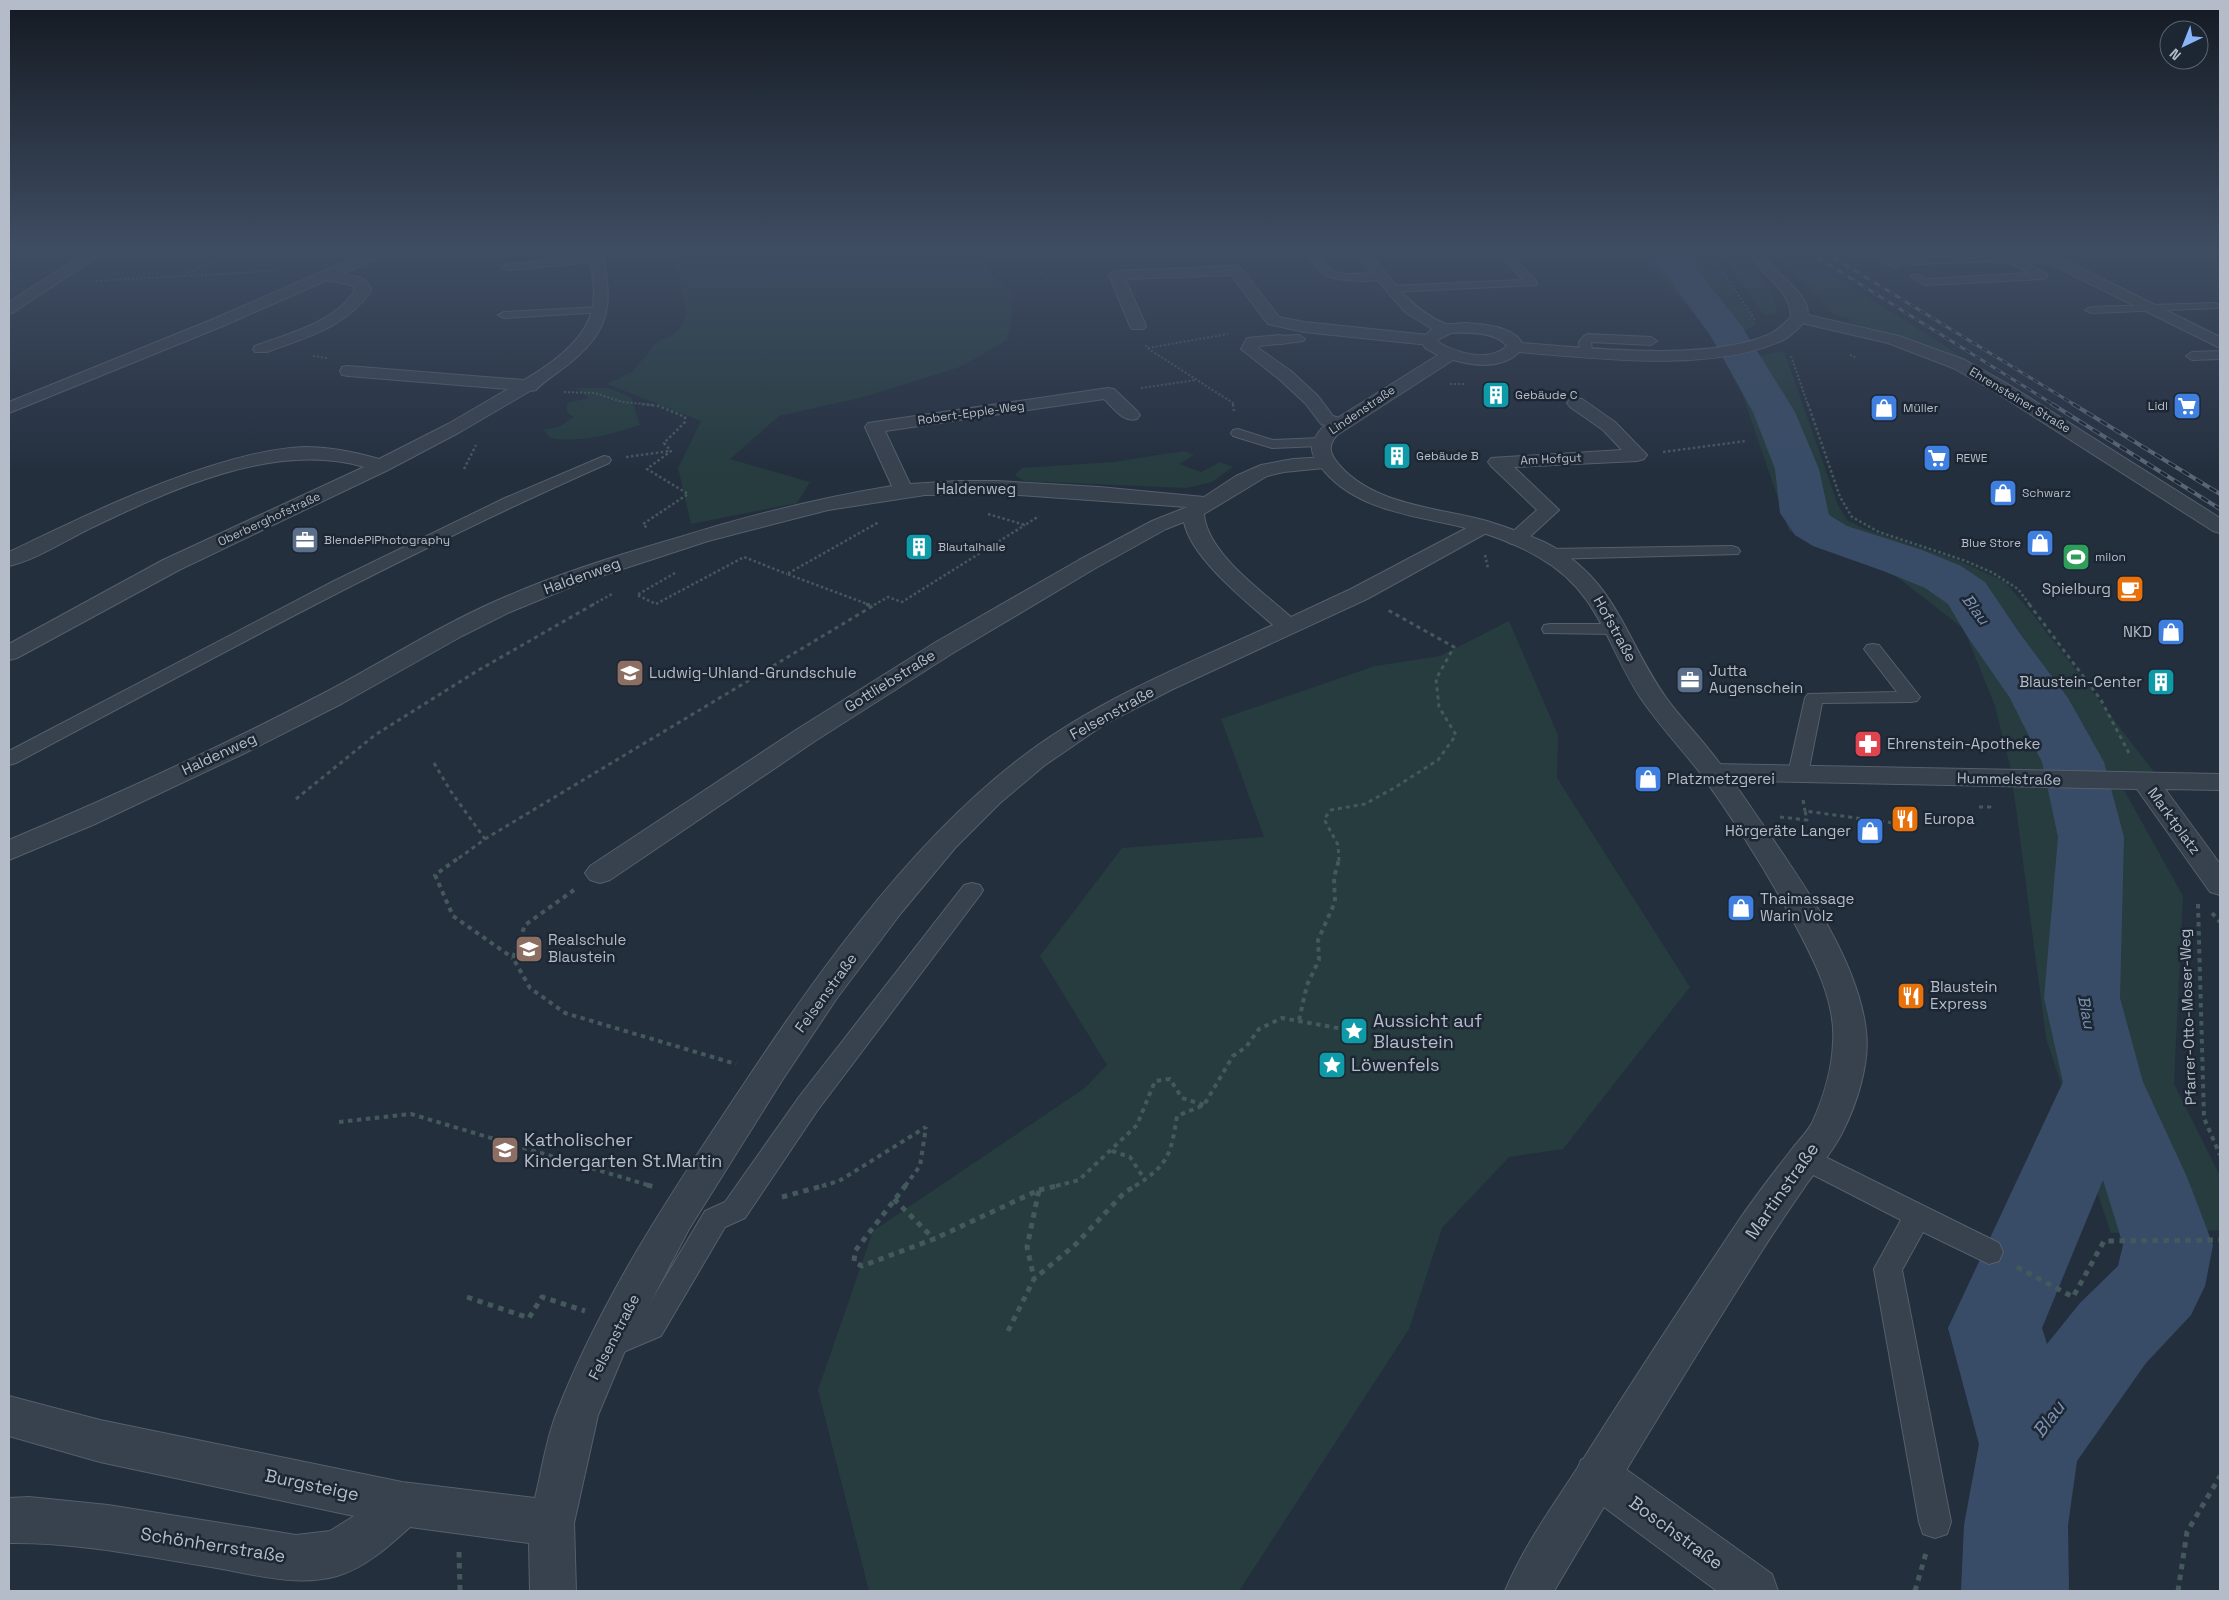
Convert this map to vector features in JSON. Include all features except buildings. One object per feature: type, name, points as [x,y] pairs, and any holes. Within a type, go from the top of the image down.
[{"type":"street","points":[[9,408],[218,323]]},
{"type":"street","points":[[261,349],[324,323]]},
{"type":"street","name":"Oberberghofstraße","points":[[9,653],[171,565],[381,466],[522,390],[578,348],[594,323]]},
{"type":"street","points":[[1282,323],[1304,327],[1429,340]]},
{"type":"street","points":[[1433,323],[1446,330]]},
{"type":"street","points":[[1515,347],[1586,351],[1698,353],[1751,345],[1775,337],[1794,323]]},
{"type":"street","name":"Ehrensteiner Straße","points":[[1820,323],[1892,339],[1959,364],[2007,391],[2220,527]]},
{"type":"street","points":[[2178,323],[2220,343]]},
{"type":"street","points":[[1472,328],[1508,337],[1514,342],[1515,347],[1512,352],[1492,358],[1464,358],[1438,350],[1430,345],[1429,340],[1437,332],[1472,328]]},
{"type":"street","points":[[1280,340],[1253,341],[1249,349],[1285,375],[1312,400],[1327,420],[1339,424]]},
{"type":"street","name":"Lindenstraße","points":[[1327,463],[1320,449],[1325,435],[1339,424],[1450,355]]},
{"type":"street","points":[[348,371],[522,390]]},
{"type":"street","points":[[1108,393],[1131,415]]},
{"type":"street","name":"Robert-Epple-Weg","points":[[904,492],[874,427],[1108,393]]},
{"type":"street","points":[[1576,403],[1609,426],[1637,455]]},
{"type":"street","points":[[9,560],[139,498],[171,485],[236,464],[266,457],[314,452],[345,456],[381,466]]},
{"type":"street","name":"Am Hofgut","points":[[1516,539],[1550,510],[1498,462],[1637,455]]},
{"type":"street","points":[[1327,463],[1262,471],[1200,507],[1192,519],[1195,530],[1205,546],[1222,565],[1288,626],[1359,594],[1483,527]]},
{"type":"street","name":"Hofstraße","points":[[1327,463],[1337,477],[1354,488],[1379,499],[1483,527],[1516,539],[1568,564],[1584,578],[1600,598],[1652,695],[1712,772]]},
{"type":"street","name":"Haldenweg","points":[[9,851],[312,710],[453,631],[503,607],[556,584],[672,546],[760,520],[820,506],[904,492],[959,487],[996,487],[1152,496],[1200,507]]},
{"type":"street","name":"Gottliebstraße","points":[[600,873],[830,719],[956,640],[1082,567],[1162,524],[1200,507]]},
{"type":"street","name":"Felsenstraße","points":[[551,1522],[577,1415],[608,1344],[689,1198],[769,1073],[826,990],[890,906],[945,842],[990,797],[1036,759],[1096,719],[1164,684],[1288,626]]},
{"type":"street","name":"Hummelstraße","points":[[1712,772],[2220,782]]},
{"type":"street","name":"Martinstraße","points":[[1528,1591],[1597,1475],[1758,1224],[1826,1129],[1844,1079],[1850,1035],[1844,994],[1826,953],[1780,873],[1712,772]]},
{"type":"street","name":"Marktplatz","points":[[2145,782],[2209,891]]},
{"type":"street","name":"Burgsteige","points":[[9,1416],[100,1441],[402,1504],[551,1522]]},
{"type":"street","name":"Boschstraße","points":[[1597,1475],[1755,1591]]},
{"type":"street","name":"Schönherrstraße","points":[[9,1521],[29,1520],[108,1528],[296,1558],[337,1553],[372,1532],[402,1504]]},
{"type":"street","points":[[551,1522],[553,1591]]},
{"type":"lane","points":[[1586,351],[1585,342],[1588,338],[1651,341]]},
{"type":"lane","points":[[1280,340],[1299,339]]},
{"type":"lane","points":[[2192,356],[2220,355]]},
{"type":"lane","points":[[1241,435],[1272,444],[1321,442]]},
{"type":"lane","points":[[9,759],[349,580],[502,505],[604,460]]},
{"type":"lane","points":[[1549,554],[1732,551]]},
{"type":"lane","points":[[1550,629],[1616,629]]},
{"type":"lane","points":[[1798,774],[1814,698],[1911,697],[1873,649]]},
{"type":"lane","points":[[608,1344],[651,1327],[716,1219],[735,1210],[808,1104],[972,890]]},
{"type":"lane","points":[[1805,1158],[1989,1252]]},
{"type":"lane","points":[[1918,1216],[1888,1269],[1935,1522]]},
{"type":"path","points":[[1148,348],[1258,328],[1270,323]]},
{"type":"path","points":[[1760,323],[1785,331]]},
{"type":"path","points":[[1138,326],[1148,348],[1233,403],[1241,435]]},
{"type":"path","points":[[1791,351],[1790,357],[1844,507],[1860,523],[1872,529],[1971,563],[2006,580],[2018,589],[2101,700],[2145,782]]},
{"type":"path","points":[[1108,393],[1198,379]]},
{"type":"path","points":[[522,390],[595,393],[622,402],[659,406],[675,412],[685,417],[685,422],[664,443],[671,450]]},
{"type":"path","points":[[1637,455],[1746,440]]},
{"type":"path","points":[[604,460],[671,450]]},
{"type":"path","points":[[671,450],[647,469],[688,494],[643,524],[672,546]]},
{"type":"path","points":[[787,574],[887,518]]},
{"type":"path","points":[[769,1073],[565,1013],[530,988],[513,958],[453,916],[435,875],[485,839],[888,597],[902,602],[1024,525]]},
{"type":"path","points":[[656,604],[744,557],[872,607]]},
{"type":"path","points":[[296,799],[375,735],[477,671],[613,593]]},
{"type":"path","points":[[1299,1020],[1307,985],[1319,960],[1318,940],[1335,902],[1334,878],[1339,859],[1338,845],[1324,819],[1331,810],[1365,804],[1438,760],[1456,735],[1439,707],[1436,678],[1454,647],[1359,594]]},
{"type":"path","points":[[434,763],[450,790],[485,839]]},
{"type":"path","points":[[1807,820],[1805,811],[1900,824],[1924,798]]},
{"type":"path","points":[[513,958],[525,925],[600,873]]},
{"type":"path","name":"Pfarrer-Otto-Moser-Weg","points":[[2209,891],[2204,1118],[2220,1155]]},
{"type":"path","points":[[1008,1330],[1034,1279],[1076,1244],[1125,1192],[1145,1180],[1165,1163],[1173,1141],[1177,1116],[1204,1105],[1233,1056],[1246,1047],[1259,1029],[1282,1018],[1354,1031]]},
{"type":"path","points":[[735,1210],[839,1180],[926,1127],[920,1166],[855,1251],[854,1262],[862,1266],[934,1239],[1039,1190],[1078,1180],[1137,1125],[1154,1081],[1170,1078],[1182,1098],[1204,1105]]},
{"type":"path","points":[[339,1122],[411,1114],[689,1198]]},
{"type":"path","points":[[1111,1151],[1130,1157],[1145,1180]]},
{"type":"path","points":[[1034,1279],[1027,1247],[1039,1190]]},
{"type":"path","points":[[894,1199],[934,1239]]},
{"type":"path","points":[[2034,1276],[2073,1297],[2104,1241],[2219,1241]]},
{"type":"path","points":[[467,1298],[529,1318],[542,1297]]},
{"type":"path","points":[[2178,1591],[2178,1581],[2187,1532],[2220,1476]]},
{"type":"green space","points":[[683,323],[1011,323],[1007,340],[960,367],[863,397],[779,416],[730,459],[810,482],[797,503],[691,524],[678,468],[701,421],[607,384],[632,372],[657,342],[678,332]]},
{"type":"green space","points":[[1701,323],[1755,323],[1757,325],[1716,343]]},
{"type":"green space","points":[[1850,323],[1908,323],[1969,361],[1913,340]]},
{"type":"green space","points":[[1784,351],[1838,505],[1847,520],[1865,529],[1960,561],[2005,582],[2031,612],[2154,772],[2114,772],[2183,896],[2174,1084],[2220,1176],[2220,1230],[2111,1233],[2046,1038],[2011,770],[1995,706],[1964,629],[1897,577],[1789,531],[1731,361]]},
{"type":"green space","points":[[575,388],[608,388],[631,397],[640,425],[585,439],[550,438],[544,430],[560,426],[574,417],[567,413],[567,403],[589,398]]},
{"type":"green space","points":[[1184,451],[1194,455],[1179,464],[1201,472],[1220,462],[1233,467],[1212,482],[1186,488],[1024,481],[1015,475],[1022,468],[1113,462]]},
{"type":"green space","points":[[1509,621],[1558,735],[1557,778],[1690,987],[1563,1149],[1509,1157],[1442,1228],[1409,1329],[1239,1591],[869,1591],[818,1390],[873,1231],[1085,1088],[1107,1065],[1040,956],[1122,848],[1264,837],[1221,719],[1375,666],[1440,656]]},
{"type":"waterway","name":"Blau","points":[[1720,323],[1774,412],[1797,469],[1804,513],[1812,525],[1830,536],[1904,561],[1943,577],[1967,593],[1994,636],[2039,698],[2073,762],[2091,837],[2082,998],[2103,1082]]},
{"type":"waterway","name":"Blau","points":[[2029,1444],[1995,1328],[2103,1082]]},
{"type":"waterway","name":"Blau","points":[[2029,1444],[2113,1333],[2159,1286],[2168,1245],[2144,1177],[2103,1082]]},
{"type":"waterway","name":"Blau","points":[[2015,1591],[2016,1525],[2029,1444]]},
{"type":"railway","points":[[1922,323],[2054,405]]},
{"type":"railway","points":[[1940,323],[2075,405]]},
{"type":"railway","points":[[2052,404],[2220,509]]},
{"type":"railway","points":[[2073,404],[2220,494]]},
{"type":"place","name":"Gebäude C","points":[[1496,395]]},
{"type":"place","name":"Lidl","points":[[2187,406]]},
{"type":"place","name":"Müller","points":[[1884,408]]},
{"type":"place","name":"Gebäude B","points":[[1397,456]]},
{"type":"place","name":"REWE","points":[[1937,458]]},
{"type":"place","name":"Schwarz","points":[[2003,493]]},
{"type":"place","name":"BlendePiPhotography","points":[[305,540]]},
{"type":"place","name":"Blue Store","points":[[2040,543]]},
{"type":"place","name":"Blautalhalle","points":[[919,547]]},
{"type":"place","name":"milon","points":[[2076,557]]},
{"type":"place","name":"Spielburg","points":[[2130,589]]},
{"type":"place","name":"NKD","points":[[2171,632]]},
{"type":"place","name":"Ludwig-Uhland-Grundschule","points":[[630,673]]},
{"type":"place","name":"Jutta Augenschein","points":[[1690,680]]},
{"type":"place","name":"Blaustein-Center","points":[[2161,682]]},
{"type":"place","name":"Ehrenstein-Apotheke","points":[[1868,744]]},
{"type":"place","name":"Platzmetzgerei","points":[[1648,779]]},
{"type":"place","name":"Europa","points":[[1905,819]]},
{"type":"place","name":"Hörgeräte Langer","points":[[1870,831]]},
{"type":"place","name":"Thaimassage Warin Volz","points":[[1741,908]]},
{"type":"place","name":"Realschule Blaustein","points":[[529,949]]},
{"type":"place","name":"Blaustein Express","points":[[1911,996]]},
{"type":"place","name":"Aussicht auf Blaustein","points":[[1354,1031]]},
{"type":"place","name":"Löwenfels","points":[[1332,1065]]},
{"type":"place","name":"Katholischer Kindergarten St.Martin","points":[[505,1150]]}]
